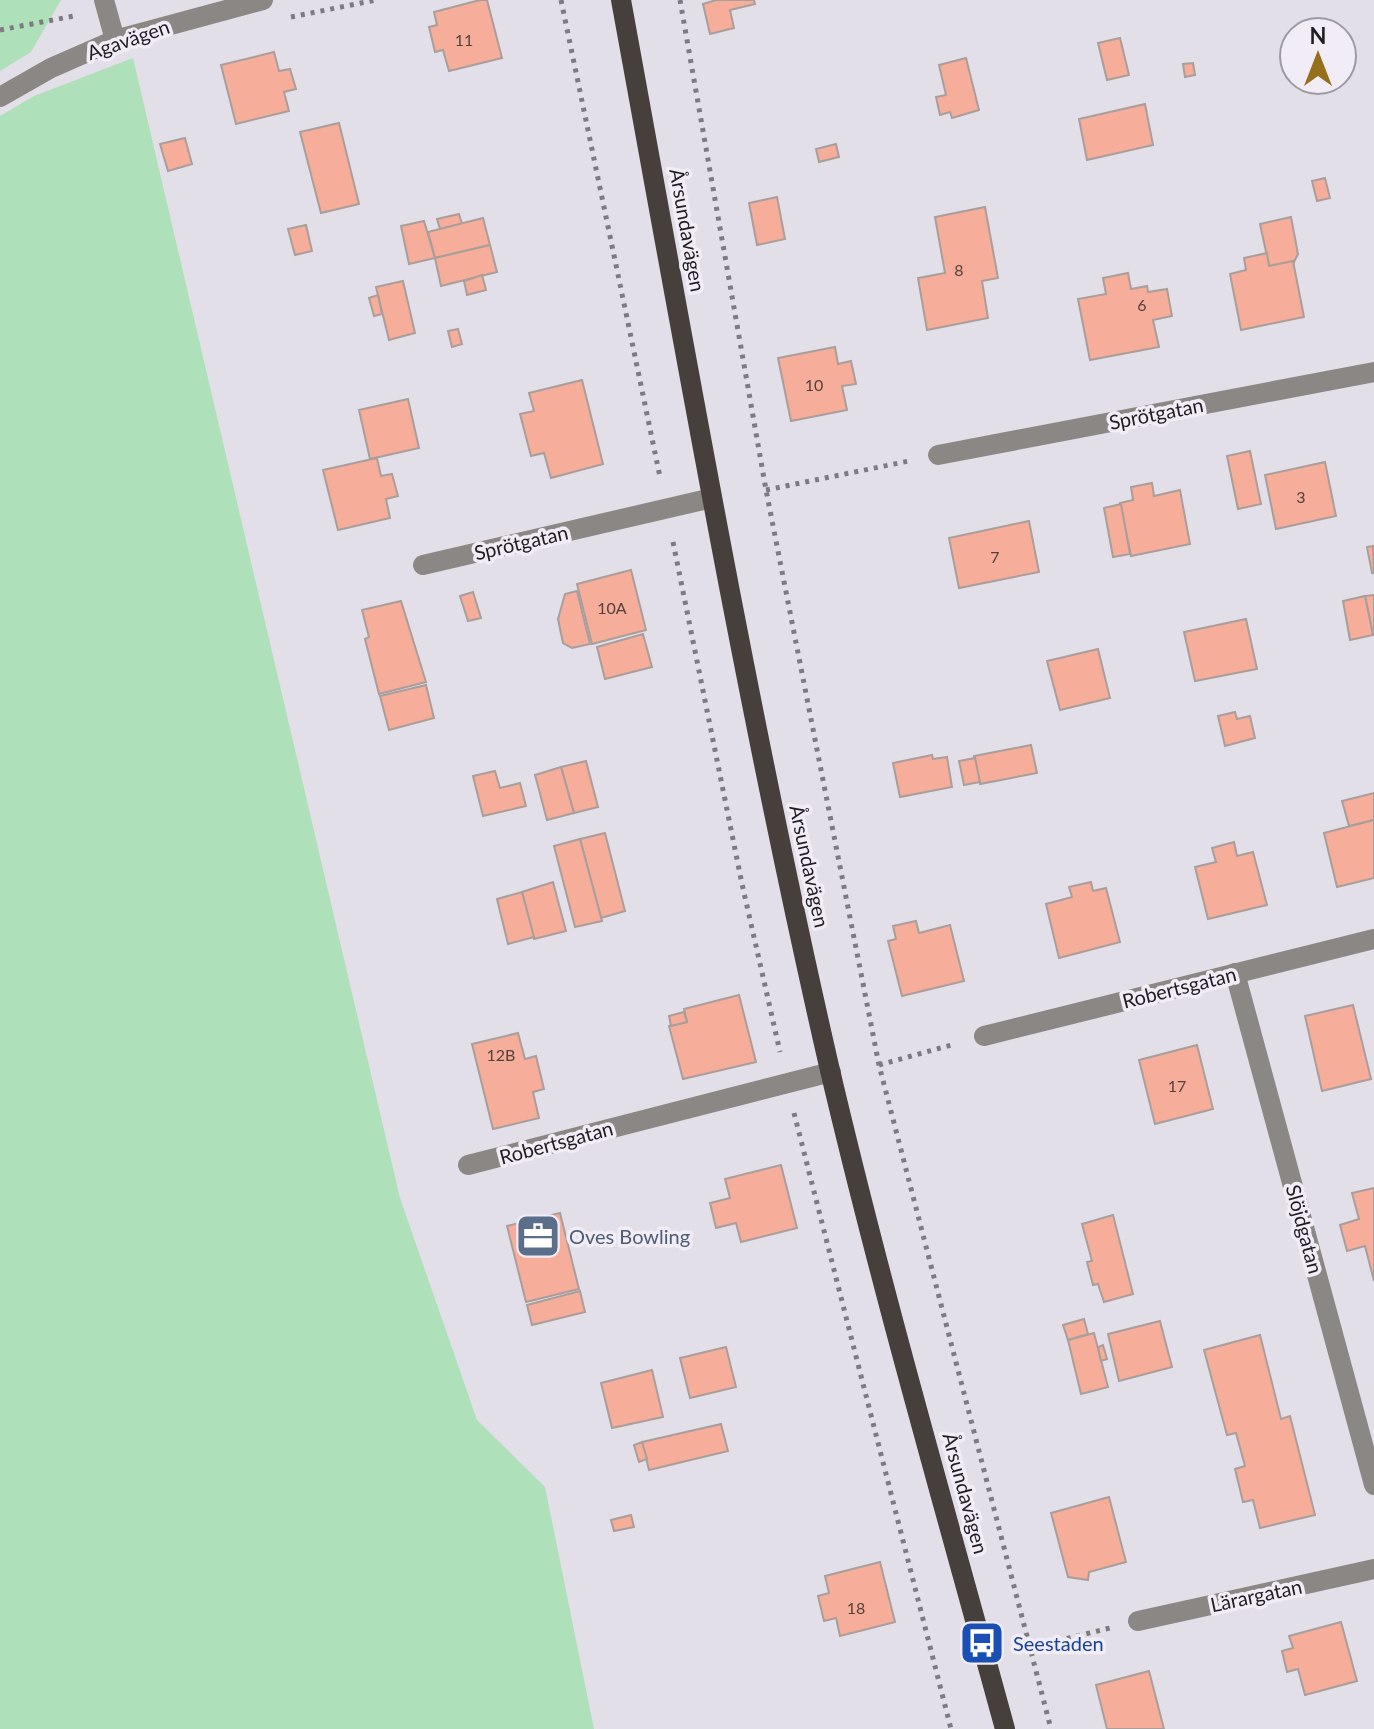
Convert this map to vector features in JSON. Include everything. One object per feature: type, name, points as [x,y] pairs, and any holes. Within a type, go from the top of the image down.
[{"type":"main road","name":"Årsundavägen","points":[[621,0],[712,498],[792,897],[831,1072],[1005,1729]]},
{"type":"street","name":"Agavägen","points":[[0,97],[51,68],[115,40],[263,0]]},
{"type":"street","points":[[106,5],[115,40]]},
{"type":"street","name":"Sprötgatan","points":[[938,455],[1374,372]]},
{"type":"street","name":"Sprötgatan","points":[[423,565],[712,498]]},
{"type":"street","name":"Robertsgatan","points":[[984,1036],[1374,939]]},
{"type":"street","name":"Slöjdgatan","points":[[1235,973],[1374,1485]]},
{"type":"street","name":"Robertsgatan","points":[[468,1165],[831,1072]]},
{"type":"street","name":"Lärargatan","points":[[1138,1621],[1374,1569]]},
{"type":"path","points":[[561,0],[742,884],[787,1082],[951,1729]]},
{"type":"path","points":[[680,0],[766,490],[879,1065],[1051,1729]]},
{"type":"path","points":[[0,30],[106,5]]},
{"type":"path","points":[[766,490],[938,455]]},
{"type":"path","points":[[879,1065],[984,1036]]},
{"type":"path","points":[[1028,1648],[1138,1621]]},
{"type":"green space","points":[[0,0],[61,0],[31,52],[0,71]]},
{"type":"green space","points":[[133,58],[400,1198],[477,1420],[545,1487],[594,1729],[0,1729],[0,116],[34,96]]},
{"type":"building","points":[[487,0],[502,58],[449,71],[443,50],[435,52],[429,27],[437,25],[434,12]]},
{"type":"building","points":[[716,0],[754,0],[755,4],[730,10],[734,28],[710,34],[703,4]]},
{"type":"building","points":[[1120,38],[1129,75],[1107,80],[1098,43]]},
{"type":"building","points":[[274,52],[279,71],[290,69],[296,89],[284,92],[289,111],[236,124],[221,65]]},
{"type":"building","points":[[966,58],[979,110],[952,118],[950,112],[940,115],[936,97],[946,95],[939,65]]},
{"type":"building","points":[[1193,63],[1195,75],[1185,77],[1183,64]]},
{"type":"building","points":[[1145,104],[1153,145],[1087,160],[1079,119]]},
{"type":"building","points":[[339,123],[359,204],[321,213],[300,132]]},
{"type":"building","points":[[185,138],[192,164],[168,171],[160,144]]},
{"type":"building","points":[[836,144],[839,157],[819,162],[816,149]]},
{"type":"building","points":[[1325,178],[1330,198],[1317,201],[1312,181]]},
{"type":"building","points":[[777,197],[785,239],[757,245],[749,203]]},
{"type":"building","points":[[985,207],[998,278],[982,281],[988,318],[927,330],[918,278],[945,273],[935,217]]},
{"type":"building","points":[[459,214],[462,224],[440,229],[437,219]]},
{"type":"building","points":[[1291,217],[1298,254],[1293,264],[1269,266],[1260,224]]},
{"type":"building","points":[[483,218],[490,245],[435,258],[428,232]]},
{"type":"building","points":[[424,221],[435,258],[409,264],[401,226]]},
{"type":"building","points":[[306,225],[312,251],[295,255],[288,229]]},
{"type":"building","points":[[490,245],[497,272],[441,286],[435,258]]},
{"type":"building","points":[[1267,253],[1269,266],[1293,261],[1304,317],[1241,330],[1230,274],[1246,270],[1244,258]]},
{"type":"building","points":[[1128,273],[1131,289],[1147,286],[1148,292],[1167,289],[1172,316],[1153,320],[1159,347],[1090,360],[1078,299],[1106,294],[1103,278]]},
{"type":"building","points":[[482,275],[486,290],[467,295],[464,281]]},
{"type":"building","points":[[403,281],[415,333],[389,340],[376,287]]},
{"type":"building","points":[[378,295],[382,314],[374,316],[369,298]]},
{"type":"building","points":[[458,329],[462,344],[452,347],[448,331]]},
{"type":"building","points":[[835,347],[838,364],[851,361],[856,384],[842,386],[847,410],[791,421],[778,358]]},
{"type":"building","points":[[582,380],[603,464],[551,478],[544,453],[531,456],[520,414],[534,411],[529,393]]},
{"type":"building","points":[[408,399],[419,448],[370,459],[359,410]]},
{"type":"building","points":[[1250,451],[1261,504],[1238,509],[1227,456]]},
{"type":"building","points":[[377,458],[381,476],[392,474],[398,496],[386,499],[390,518],[338,530],[323,470]]},
{"type":"building","points":[[1325,462],[1336,516],[1276,529],[1265,475]]},
{"type":"building","points":[[1152,483],[1154,496],[1180,490],[1190,544],[1131,556],[1120,503],[1133,500],[1131,487]]},
{"type":"building","points":[[1121,504],[1130,554],[1113,557],[1104,508]]},
{"type":"building","points":[[1029,521],[1039,572],[959,588],[949,538]]},
{"type":"building","points":[[1373,546],[1374,573],[1372,573],[1367,547]]},
{"type":"building","points":[[631,570],[646,630],[592,644],[577,584]]},
{"type":"building","points":[[577,591],[590,644],[572,648],[563,643],[558,619],[565,594]]},
{"type":"building","points":[[473,592],[481,618],[468,621],[460,596]]},
{"type":"building","points":[[1374,595],[1374,635],[1373,635],[1365,596]]},
{"type":"building","points":[[1365,596],[1373,635],[1350,640],[1343,601]]},
{"type":"building","points":[[401,601],[426,682],[379,694],[365,639],[369,637],[362,610]]},
{"type":"building","points":[[1246,619],[1257,669],[1195,681],[1184,632]]},
{"type":"building","points":[[643,634],[652,667],[605,679],[597,647]]},
{"type":"building","points":[[1098,649],[1110,698],[1060,710],[1047,661]]},
{"type":"building","points":[[426,685],[434,718],[389,730],[380,696]]},
{"type":"building","points":[[1235,712],[1237,719],[1250,716],[1255,738],[1225,746],[1218,716]]},
{"type":"building","points":[[1031,745],[1037,773],[980,784],[974,756]]},
{"type":"building","points":[[932,755],[933,759],[947,757],[952,787],[900,797],[893,763]]},
{"type":"building","points":[[975,758],[980,782],[964,785],[959,761]]},
{"type":"building","points":[[586,761],[598,807],[574,813],[561,767]]},
{"type":"building","points":[[561,767],[574,813],[547,820],[535,775]]},
{"type":"building","points":[[495,771],[500,788],[520,783],[526,806],[483,816],[473,776]]},
{"type":"building","points":[[1374,793],[1374,820],[1349,826],[1342,801]]},
{"type":"building","points":[[1374,820],[1374,878],[1337,887],[1324,833]]},
{"type":"building","points":[[605,833],[625,911],[601,918],[580,839]]},
{"type":"building","points":[[580,839],[602,921],[575,927],[554,846]]},
{"type":"building","points":[[1234,842],[1237,856],[1253,852],[1267,905],[1208,919],[1195,867],[1216,862],[1212,848]]},
{"type":"building","points":[[553,882],[566,931],[534,939],[522,892]]},
{"type":"building","points":[[1091,882],[1093,891],[1106,888],[1120,942],[1059,958],[1046,904],[1072,897],[1069,887]]},
{"type":"building","points":[[522,892],[534,937],[508,944],[497,899]]},
{"type":"building","points":[[916,921],[919,933],[950,925],[964,981],[902,996],[888,941],[896,939],[893,926]]},
{"type":"building","points":[[739,995],[756,1062],[683,1079],[669,1026],[687,1022],[684,1009]]},
{"type":"building","points":[[1353,1005],[1371,1079],[1322,1091],[1305,1016]]},
{"type":"building","points":[[684,1012],[687,1022],[671,1026],[669,1016]]},
{"type":"building","points":[[518,1033],[525,1059],[536,1056],[544,1089],[533,1092],[539,1118],[493,1129],[472,1044]]},
{"type":"building","points":[[1197,1045],[1213,1109],[1155,1124],[1139,1060]]},
{"type":"building","points":[[781,1165],[797,1228],[741,1242],[736,1223],[716,1228],[710,1203],[730,1198],[725,1179]]},
{"type":"building","points":[[1374,1188],[1374,1281],[1365,1246],[1347,1251],[1340,1225],[1359,1219],[1352,1193]]},
{"type":"building","points":[[560,1213],[579,1289],[526,1302],[507,1226]]},
{"type":"building","points":[[1113,1215],[1133,1294],[1104,1302],[1098,1284],[1093,1285],[1087,1262],[1092,1261],[1082,1224]]},
{"type":"building","points":[[580,1291],[585,1312],[532,1325],[527,1305]]},
{"type":"building","points":[[1084,1319],[1088,1334],[1068,1340],[1063,1325]]},
{"type":"building","points":[[1160,1321],[1172,1367],[1119,1381],[1108,1334]]},
{"type":"building","points":[[1094,1333],[1108,1387],[1081,1394],[1068,1340]]},
{"type":"building","points":[[1260,1335],[1281,1419],[1290,1416],[1315,1515],[1260,1528],[1253,1500],[1243,1502],[1235,1469],[1245,1466],[1236,1433],[1227,1435],[1204,1350]]},
{"type":"building","points":[[1103,1345],[1107,1359],[1101,1361],[1098,1347]]},
{"type":"building","points":[[726,1347],[736,1387],[690,1398],[680,1358]]},
{"type":"building","points":[[652,1370],[663,1417],[612,1428],[601,1383]]},
{"type":"building","points":[[721,1424],[728,1451],[649,1470],[642,1442]]},
{"type":"building","points":[[642,1442],[647,1459],[639,1462],[634,1445]]},
{"type":"building","points":[[1109,1497],[1126,1562],[1089,1572],[1088,1580],[1068,1577],[1051,1513]]},
{"type":"building","points":[[631,1515],[634,1527],[614,1531],[611,1520]]},
{"type":"building","points":[[880,1562],[895,1622],[840,1636],[836,1618],[824,1621],[818,1596],[829,1593],[825,1576]]},
{"type":"building","points":[[1341,1622],[1357,1681],[1305,1695],[1298,1669],[1287,1672],[1282,1651],[1293,1648],[1289,1636]]},
{"type":"building","points":[[1149,1671],[1164,1729],[1107,1729],[1096,1685]]},
{"type":"place","name":"Oves Bowling","points":[[538,1236]]},
{"type":"place","name":"Seestaden","points":[[982,1643]]}]
